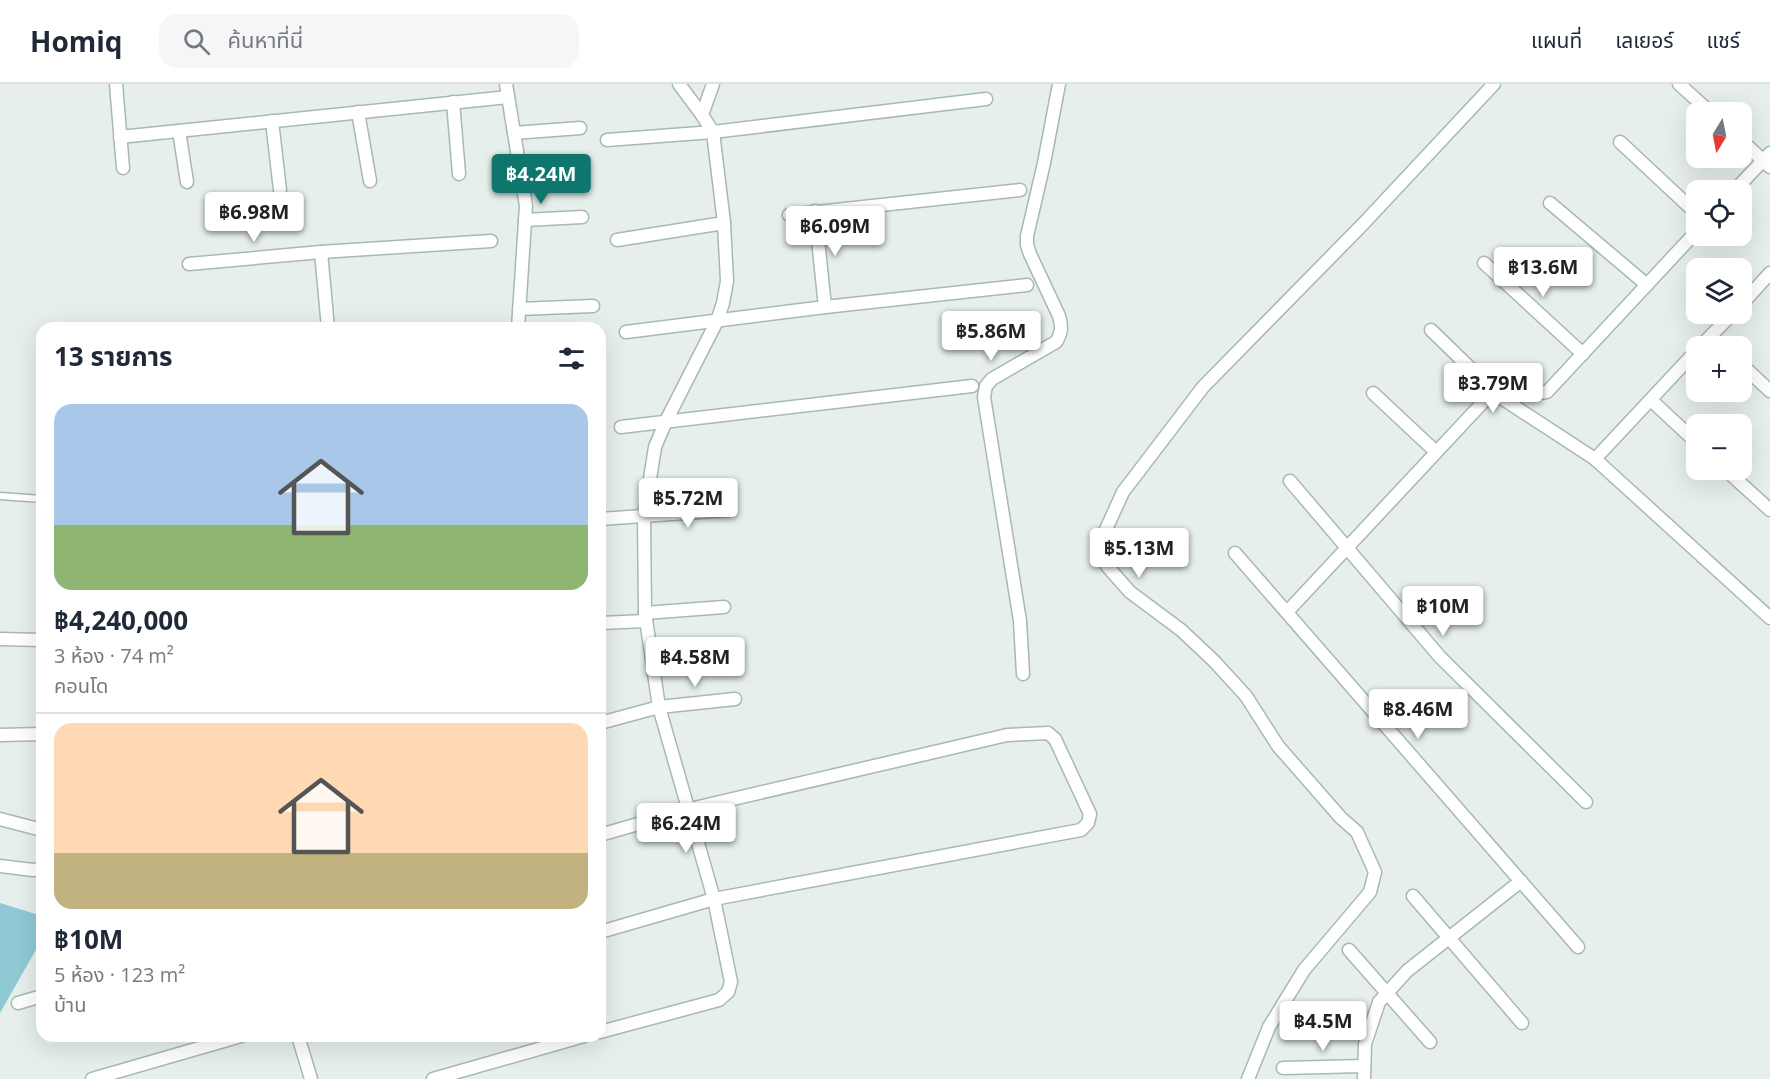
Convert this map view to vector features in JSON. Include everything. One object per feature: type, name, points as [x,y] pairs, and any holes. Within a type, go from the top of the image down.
[{"type":"street","points":[[116,84],[123,168]]},
{"type":"street","points":[[606,1030],[719,1000],[728,993],[731,982],[714,899],[690,809],[659,708],[645,617],[644,517],[655,447],[717,321],[727,281],[724,223],[713,132],[679,84]]},
{"type":"street","points":[[702,115],[713,84]]},
{"type":"street","points":[[1023,674],[1020,621],[984,397],[986,386],[992,379],[1056,342],[1060,336],[1062,326],[1059,316],[1027,245],[1028,226],[1044,164],[1059,84]]},
{"type":"street","points":[[1248,1079],[1274,1018],[1304,970],[1370,892],[1375,872],[1358,832],[1341,818],[1278,746],[1246,696],[1190,638],[1130,592],[1107,566],[1102,538],[1124,492],[1203,387],[1364,223],[1494,84]]},
{"type":"street","points":[[1679,84],[1699,102]]},
{"type":"street","points":[[120,136],[453,102],[507,90],[526,207],[518,322]]},
{"type":"street","points":[[606,141],[713,132],[986,99]]},
{"type":"street","points":[[453,102],[459,174]]},
{"type":"street","points":[[358,112],[370,181]]},
{"type":"street","points":[[272,121],[280,190]]},
{"type":"street","points":[[514,133],[580,128]]},
{"type":"street","points":[[179,131],[187,182]]},
{"type":"street","points":[[1620,142],[1686,204]]},
{"type":"street","points":[[1746,180],[1768,160],[1752,148]]},
{"type":"street","points":[[789,215],[1020,190]]},
{"type":"street","points":[[1550,203],[1647,285]]},
{"type":"street","points":[[815,211],[825,307]]},
{"type":"street","points":[[525,220],[582,217]]},
{"type":"street","points":[[617,240],[724,223]]},
{"type":"street","points":[[189,264],[490,240]]},
{"type":"street","points":[[1287,612],[1486,399],[1547,392],[1686,243]]},
{"type":"street","points":[[321,252],[327,322]]},
{"type":"street","points":[[1484,263],[1583,354]]},
{"type":"street","points":[[1752,294],[1768,278]]},
{"type":"street","points":[[627,332],[1026,285]]},
{"type":"street","points":[[519,309],[593,306]]},
{"type":"street","points":[[1711,336],[1722,324]]},
{"type":"street","points":[[1431,330],[1500,397],[1595,459],[1770,618]]},
{"type":"street","points":[[1595,459],[1686,362]]},
{"type":"street","points":[[1752,374],[1770,391]]},
{"type":"street","points":[[621,427],[972,386]]},
{"type":"street","points":[[1373,393],[1436,453]]},
{"type":"street","points":[[1651,400],[1686,433]]},
{"type":"street","points":[[1737,480],[1770,510]]},
{"type":"street","points":[[1290,481],[1440,657],[1586,802]]},
{"type":"street","points":[[606,519],[729,510]]},
{"type":"street","points":[[1235,553],[1578,947]]},
{"type":"street","points":[[606,622],[724,607]]},
{"type":"street","points":[[0,639],[36,640]]},
{"type":"street","points":[[606,721],[659,708],[735,699]]},
{"type":"street","points":[[606,833],[690,809],[1007,735],[1048,733],[1055,739],[1090,814],[1088,823],[1082,830],[714,899],[606,930]]},
{"type":"street","points":[[0,735],[36,734]]},
{"type":"street","points":[[0,819],[36,828]]},
{"type":"street","points":[[0,866],[36,870]]},
{"type":"street","points":[[1283,1068],[1364,1073],[1365,1044],[1379,1002],[1407,971],[1521,881]]},
{"type":"street","points":[[1413,896],[1522,1023]]},
{"type":"street","points":[[1349,950],[1430,1042]]},
{"type":"street","points":[[18,1003],[36,998]]},
{"type":"street","points":[[92,1079],[220,1042]]},
{"type":"street","points":[[300,1042],[311,1079]]},
{"type":"street","points":[[433,1079],[563,1042]]},
{"type":"lane","points":[[0,496],[36,499]]},
{"type":"water","points":[[0,903],[36,914],[36,950],[0,1013]]}]
